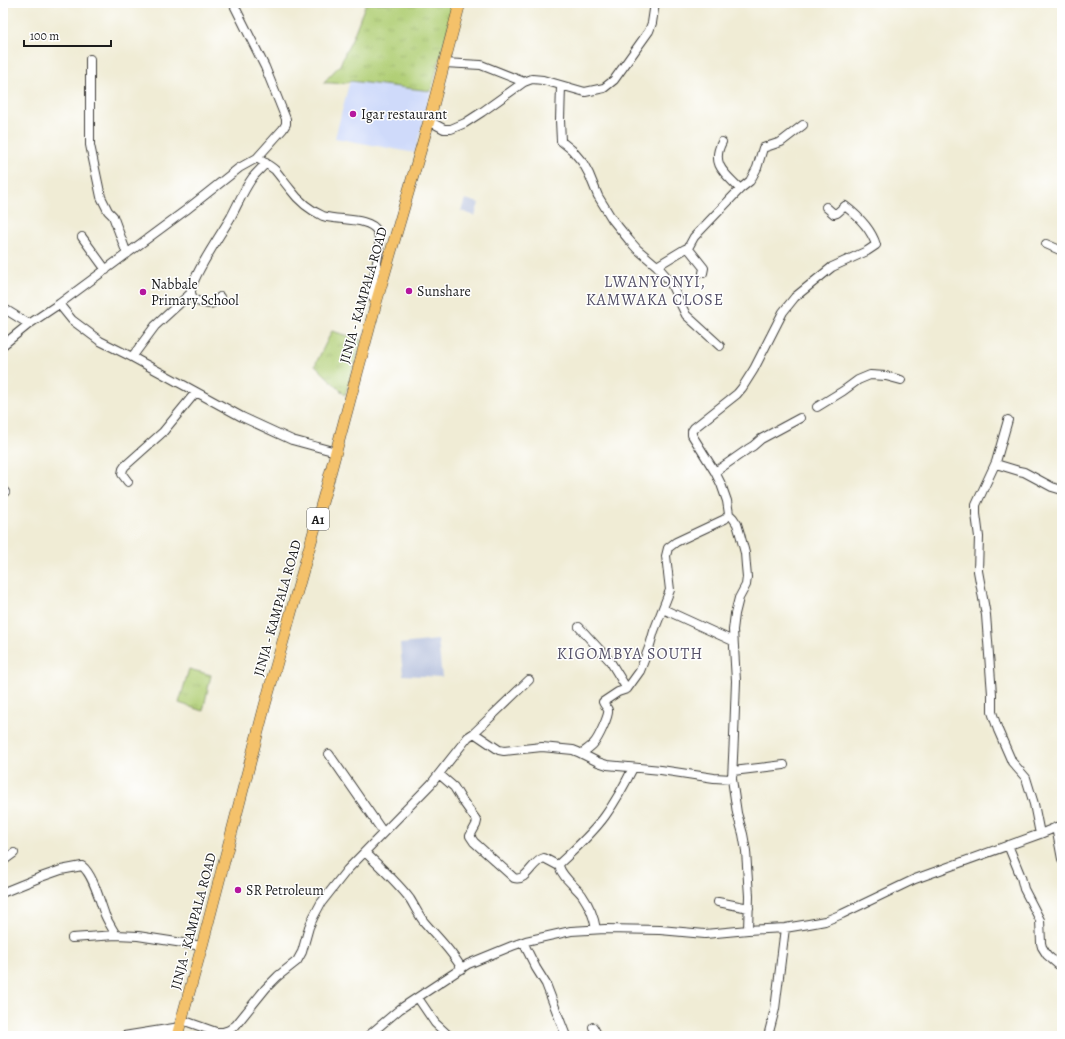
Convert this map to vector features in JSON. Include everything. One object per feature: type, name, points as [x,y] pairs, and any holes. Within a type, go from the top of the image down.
[{"type":"highway","name":"JINJA - KAMPALA ROAD","points":[[179,1028],[265,705],[376,303],[429,121],[460,3]]},
{"type":"street","points":[[3,345],[29,324],[106,270],[186,210],[239,168],[257,158],[283,129],[286,124],[286,119],[265,67],[233,3]]},
{"type":"street","points":[[429,121],[444,129],[451,129],[482,112],[524,82],[532,79],[543,80],[585,92],[604,88],[614,80],[649,31],[652,23],[655,3]]},
{"type":"street","points":[[90,59],[90,145],[101,197],[108,211],[113,216],[127,254]]},
{"type":"street","points":[[444,63],[481,65],[524,82]]},
{"type":"street","points":[[561,86],[561,141],[572,150],[583,163],[598,196],[612,219],[637,249],[657,266],[671,284],[686,315],[720,346]]},
{"type":"street","points":[[657,266],[688,248],[694,237],[740,189],[750,181],[757,168],[763,148],[782,142],[803,125]]},
{"type":"street","points":[[722,142],[719,148],[718,161],[722,171],[740,189]]},
{"type":"street","points":[[257,158],[276,171],[301,201],[316,212],[324,216],[358,221],[374,226],[380,238],[371,291],[376,303]]},
{"type":"street","points":[[132,357],[155,326],[191,293],[193,283],[213,244],[230,218],[248,184],[266,163]]},
{"type":"street","points":[[748,930],[749,896],[746,851],[737,813],[732,775],[736,681],[733,630],[739,598],[746,585],[747,577],[745,553],[737,524],[729,514],[721,484],[692,435],[692,431],[737,394],[742,388],[754,369],[783,312],[795,297],[832,267],[867,251],[876,245],[866,226],[845,206],[834,214],[826,207]]},
{"type":"street","points":[[82,237],[106,270]]},
{"type":"street","points":[[1046,244],[1062,251]]},
{"type":"street","points":[[688,248],[704,268],[703,272]]},
{"type":"street","points":[[191,293],[192,297],[207,304],[214,303],[220,298]]},
{"type":"street","points":[[59,304],[72,320],[100,341],[242,417],[292,440],[336,452]]},
{"type":"street","points":[[3,308],[29,324]]},
{"type":"street","points":[[817,407],[858,380],[870,375],[886,376],[901,380]]},
{"type":"street","points":[[128,482],[122,474],[125,466],[163,432],[196,392]]},
{"type":"street","points":[[715,472],[761,439],[800,418]]},
{"type":"street","points":[[1008,420],[996,464],[976,504],[979,537],[978,572],[986,615],[992,712],[1012,762],[1026,778],[1034,804],[1040,834]]},
{"type":"street","points":[[996,464],[1024,472],[1052,487],[1062,490]]},
{"type":"street","points":[[582,753],[598,739],[609,712],[603,702],[618,692],[627,689],[640,671],[670,590],[666,556],[668,548],[676,542],[725,519],[729,514]]},
{"type":"street","points":[[663,609],[733,641]]},
{"type":"street","points":[[579,627],[610,662],[627,689]]},
{"type":"street","points":[[124,1036],[179,1028],[223,1032],[236,1025],[266,988],[296,961],[302,952],[309,927],[322,903],[347,870],[439,774],[462,744],[529,680]]},
{"type":"street","points":[[474,733],[499,750],[504,751],[547,748],[573,750],[607,765],[661,770],[714,778],[784,765]]},
{"type":"street","points":[[329,754],[383,832]]},
{"type":"street","points":[[559,866],[560,863],[586,838],[606,815],[623,788],[633,768]]},
{"type":"street","points":[[439,774],[454,787],[477,821],[470,836],[474,842],[517,879],[522,878],[539,859],[544,858],[559,866],[561,871],[582,895],[594,920],[596,930]]},
{"type":"street","points":[[368,1036],[400,1009],[468,964],[512,946],[541,937],[571,931],[605,929],[660,930],[705,934],[785,928],[825,921],[915,879],[1059,826],[1062,859]]},
{"type":"street","points":[[1008,845],[1021,877],[1024,889],[1040,920],[1042,947],[1047,955],[1062,968]]},
{"type":"street","points":[[3,861],[14,852]]},
{"type":"street","points":[[365,852],[390,876],[410,900],[417,913],[455,956],[462,969]]},
{"type":"street","points":[[4,892],[47,874],[82,866],[87,869],[116,935]]},
{"type":"street","points":[[718,902],[749,908]]},
{"type":"street","points":[[768,1036],[775,1009],[785,928]]},
{"type":"street","points":[[72,938],[116,935],[150,937],[202,946]]},
{"type":"street","points":[[523,942],[546,984],[566,1036]]},
{"type":"street","points":[[418,998],[435,1023],[449,1036]]},
{"type":"street","points":[[593,1027],[598,1036]]},
{"type":"shaded area","points":[[350,80],[431,91],[415,153],[335,138]]},
{"type":"shaded area","points":[[465,199],[479,203],[475,216],[461,211]]},
{"type":"shaded area","points":[[438,640],[442,677],[403,675],[400,644]]},
{"type":"green space","points":[[366,3],[455,3],[431,91],[351,81],[341,84],[323,83],[340,65],[351,42]]},
{"type":"green space","points":[[332,331],[362,340],[345,395],[315,365]]},
{"type":"green space","points":[[189,669],[211,675],[203,711],[179,703]]},
{"type":"place","name":"Igar restaurant","points":[[353,114]]},
{"type":"place","name":"Sunshare","points":[[409,291]]},
{"type":"place","name":"Nabbale Primary School","points":[[143,292]]},
{"type":"place","name":"SR Petroleum","points":[[238,890]]},
{"type":"district","name":"LWANYONYI, KAMWAKA CLOSE","points":[[655,290]]},
{"type":"district","name":"KIGOMBYA SOUTH","points":[[630,653]]}]
